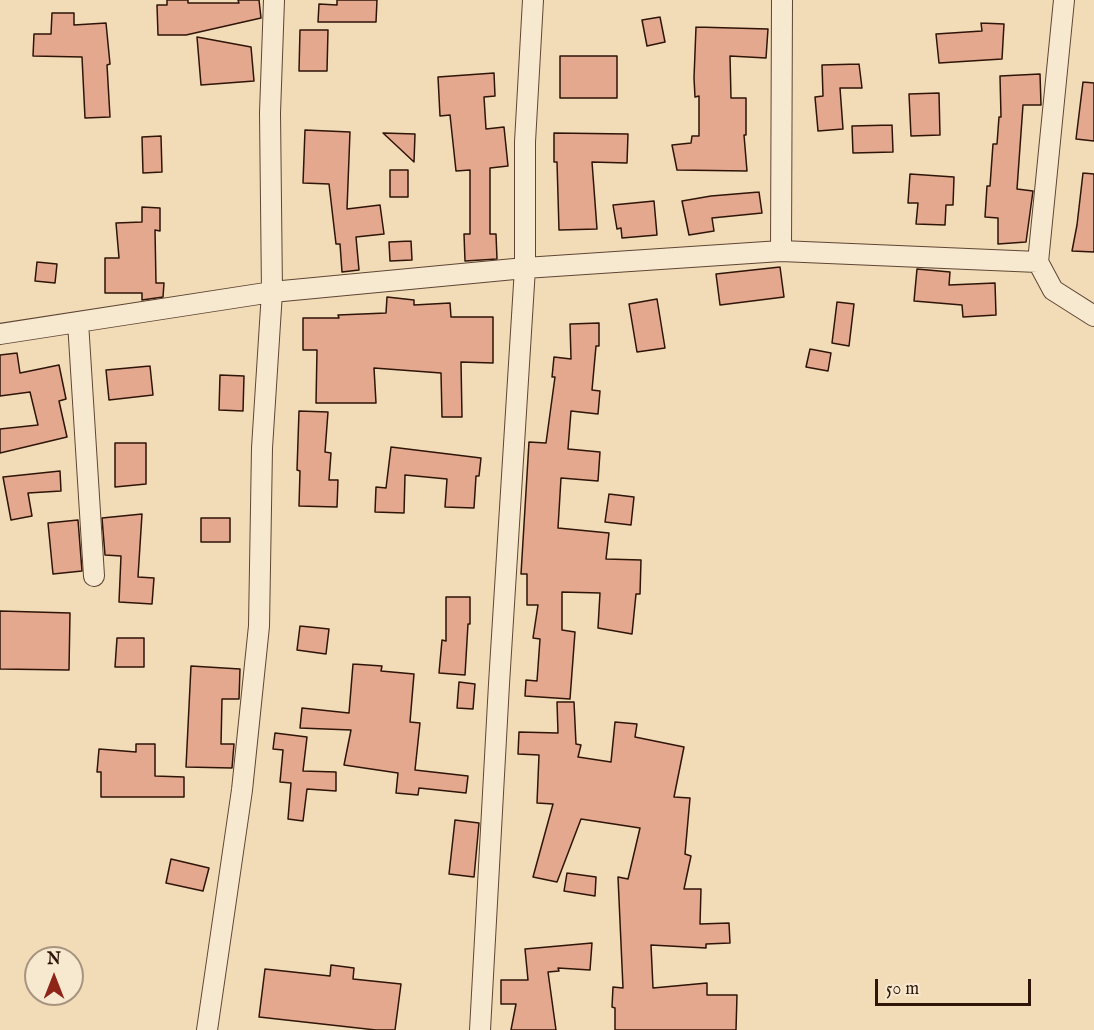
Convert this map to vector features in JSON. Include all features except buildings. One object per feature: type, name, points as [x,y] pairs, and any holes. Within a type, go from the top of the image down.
[{"type":"street","points":[[207,1030],[242,790],[259,626],[262,448],[272,292],[270,113],[274,0]]},
{"type":"street","points":[[480,1030],[525,268],[525,142],[532,0]]},
{"type":"street","points":[[781,251],[782,0]]},
{"type":"street","points":[[1064,0],[1038,262],[1053,290],[1094,316]]},
{"type":"street","points":[[0,334],[272,292],[525,268],[781,251],[1038,262]]},
{"type":"street","points":[[78,322],[94,576]]}]
